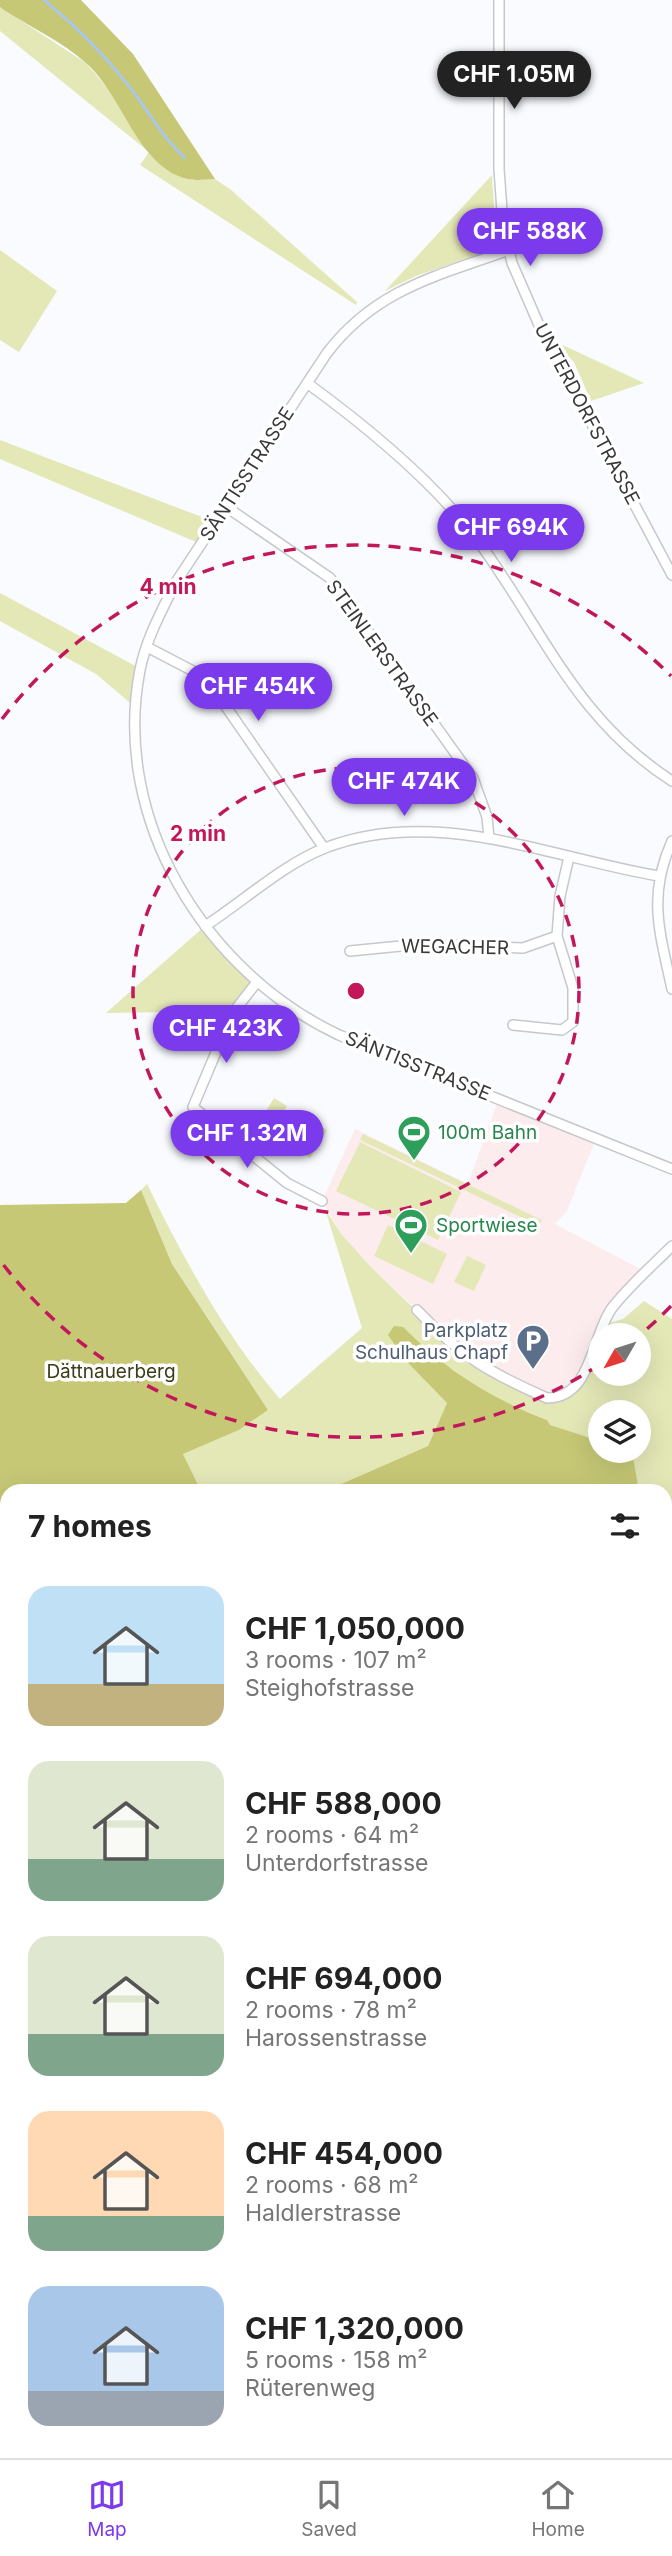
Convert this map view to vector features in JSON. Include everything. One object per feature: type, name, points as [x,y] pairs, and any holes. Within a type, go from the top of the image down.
[{"type":"street","name":"UNTERDORFSTRASSE","points":[[499,0],[499,169],[502,216],[509,250],[539,325],[672,576]]},
{"type":"street","name":"SÄNTISSTRASSE","points":[[509,250],[420,281],[366,311],[336,341],[307,383],[176,582],[147,647],[135,707],[135,751],[142,792],[170,866],[205,926],[257,982],[311,1021],[339,1035],[672,1169]]},
{"type":"street","points":[[307,383],[349,414],[448,506],[480,545],[593,714],[630,752],[672,780]]},
{"type":"street","name":"STEINLERSTRASSE","points":[[225,506],[330,578],[473,778],[487,817],[489,838]]},
{"type":"street","points":[[147,647],[193,671],[213,688],[324,848]]},
{"type":"street","points":[[205,926],[324,848],[377,833],[489,838],[659,876]]},
{"type":"street","points":[[672,841],[659,876],[656,912],[672,989]]},
{"type":"street","points":[[513,1025],[562,1030],[573,1022],[573,988],[557,936],[560,897],[569,857]]},
{"type":"street","name":"WEGACHER","points":[[350,951],[421,944],[523,948],[557,936]]},
{"type":"street","points":[[257,982],[232,1014],[193,1107],[286,1183],[322,1200]]},
{"type":"street","points":[[604,1323],[610,1310],[672,1246]]},
{"type":"street","points":[[417,1310],[449,1343],[474,1363],[547,1398],[559,1398],[578,1384],[588,1361]]},
{"type":"shaded area","points":[[499,1098],[596,1138],[567,1211],[555,1224],[646,1272],[610,1310],[604,1323],[588,1323],[588,1361],[578,1384],[547,1398],[474,1363],[370,1266],[342,1235],[322,1201],[355,1129],[468,1184]]},
{"type":"green space","points":[[0,0],[81,0],[133,54],[215,179],[188,179],[170,172],[143,145],[99,77],[86,63],[57,41],[4,10],[0,7]]},
{"type":"green space","points":[[0,7],[86,63],[116,98],[148,151],[0,31]]},
{"type":"green space","points":[[149,152],[191,180],[215,179],[230,189],[357,302],[356,305],[140,165]]},
{"type":"green space","points":[[492,175],[496,226],[494,249],[416,276],[385,291]]},
{"type":"green space","points":[[0,250],[57,291],[19,352],[0,340]]},
{"type":"green space","points":[[554,341],[644,383],[591,401],[574,362]]},
{"type":"green space","points":[[0,440],[215,522],[201,544],[0,459]]},
{"type":"green space","points":[[0,593],[141,669],[135,707],[96,674],[0,621]]},
{"type":"green space","points":[[205,926],[257,982],[234,1011],[106,1013]]},
{"type":"green space","points":[[274,1098],[287,1106],[270,1134],[257,1126]]},
{"type":"green space","points":[[295,1111],[308,1119],[291,1147],[278,1139]]},
{"type":"green space","points":[[314,1122],[327,1130],[310,1158],[297,1150]]},
{"type":"green space","name":"100m Bahn","points":[[363,1134],[542,1220],[539,1226],[360,1140]]},
{"type":"green space","points":[[360,1142],[461,1192],[438,1240],[336,1191]]},
{"type":"green space","points":[[147,1184],[223,1323],[280,1399],[362,1328],[325,1209],[342,1235],[370,1266],[457,1350],[547,1398],[571,1392],[588,1359],[588,1386],[651,1386],[651,1323],[609,1323],[623,1319],[644,1301],[672,1319],[672,1484],[638,1484],[634,1463],[651,1463],[651,1400],[588,1400],[588,1437],[549,1425],[547,1420],[489,1395],[432,1355],[408,1363],[447,1403],[428,1446],[341,1484],[197,1484],[183,1454],[239,1430],[268,1410],[172,1264],[141,1190]]},
{"type":"green space","name":"Dättnauerberg","points":[[141,1190],[172,1264],[268,1410],[239,1430],[183,1454],[198,1484],[0,1484],[0,1205],[126,1203]]},
{"type":"green space","name":"Sportwiese","points":[[388,1225],[447,1254],[433,1284],[374,1256]]},
{"type":"green space","points":[[467,1256],[486,1265],[474,1291],[454,1282]]},
{"type":"green space","points":[[394,1326],[403,1327],[452,1370],[488,1392],[547,1420],[550,1425],[588,1437],[588,1463],[634,1463],[638,1484],[341,1484],[428,1446],[447,1403],[408,1363],[388,1335]]},
{"type":"waterway","points":[[44,0],[109,62],[185,158]]},
{"type":"place","name":"100m Bahn","points":[[414,1162]]},
{"type":"place","name":"Sportwiese","points":[[411,1255]]},
{"type":"place","name":"Parkplatz Schulhaus Chapf","points":[[533,1371]]}]
